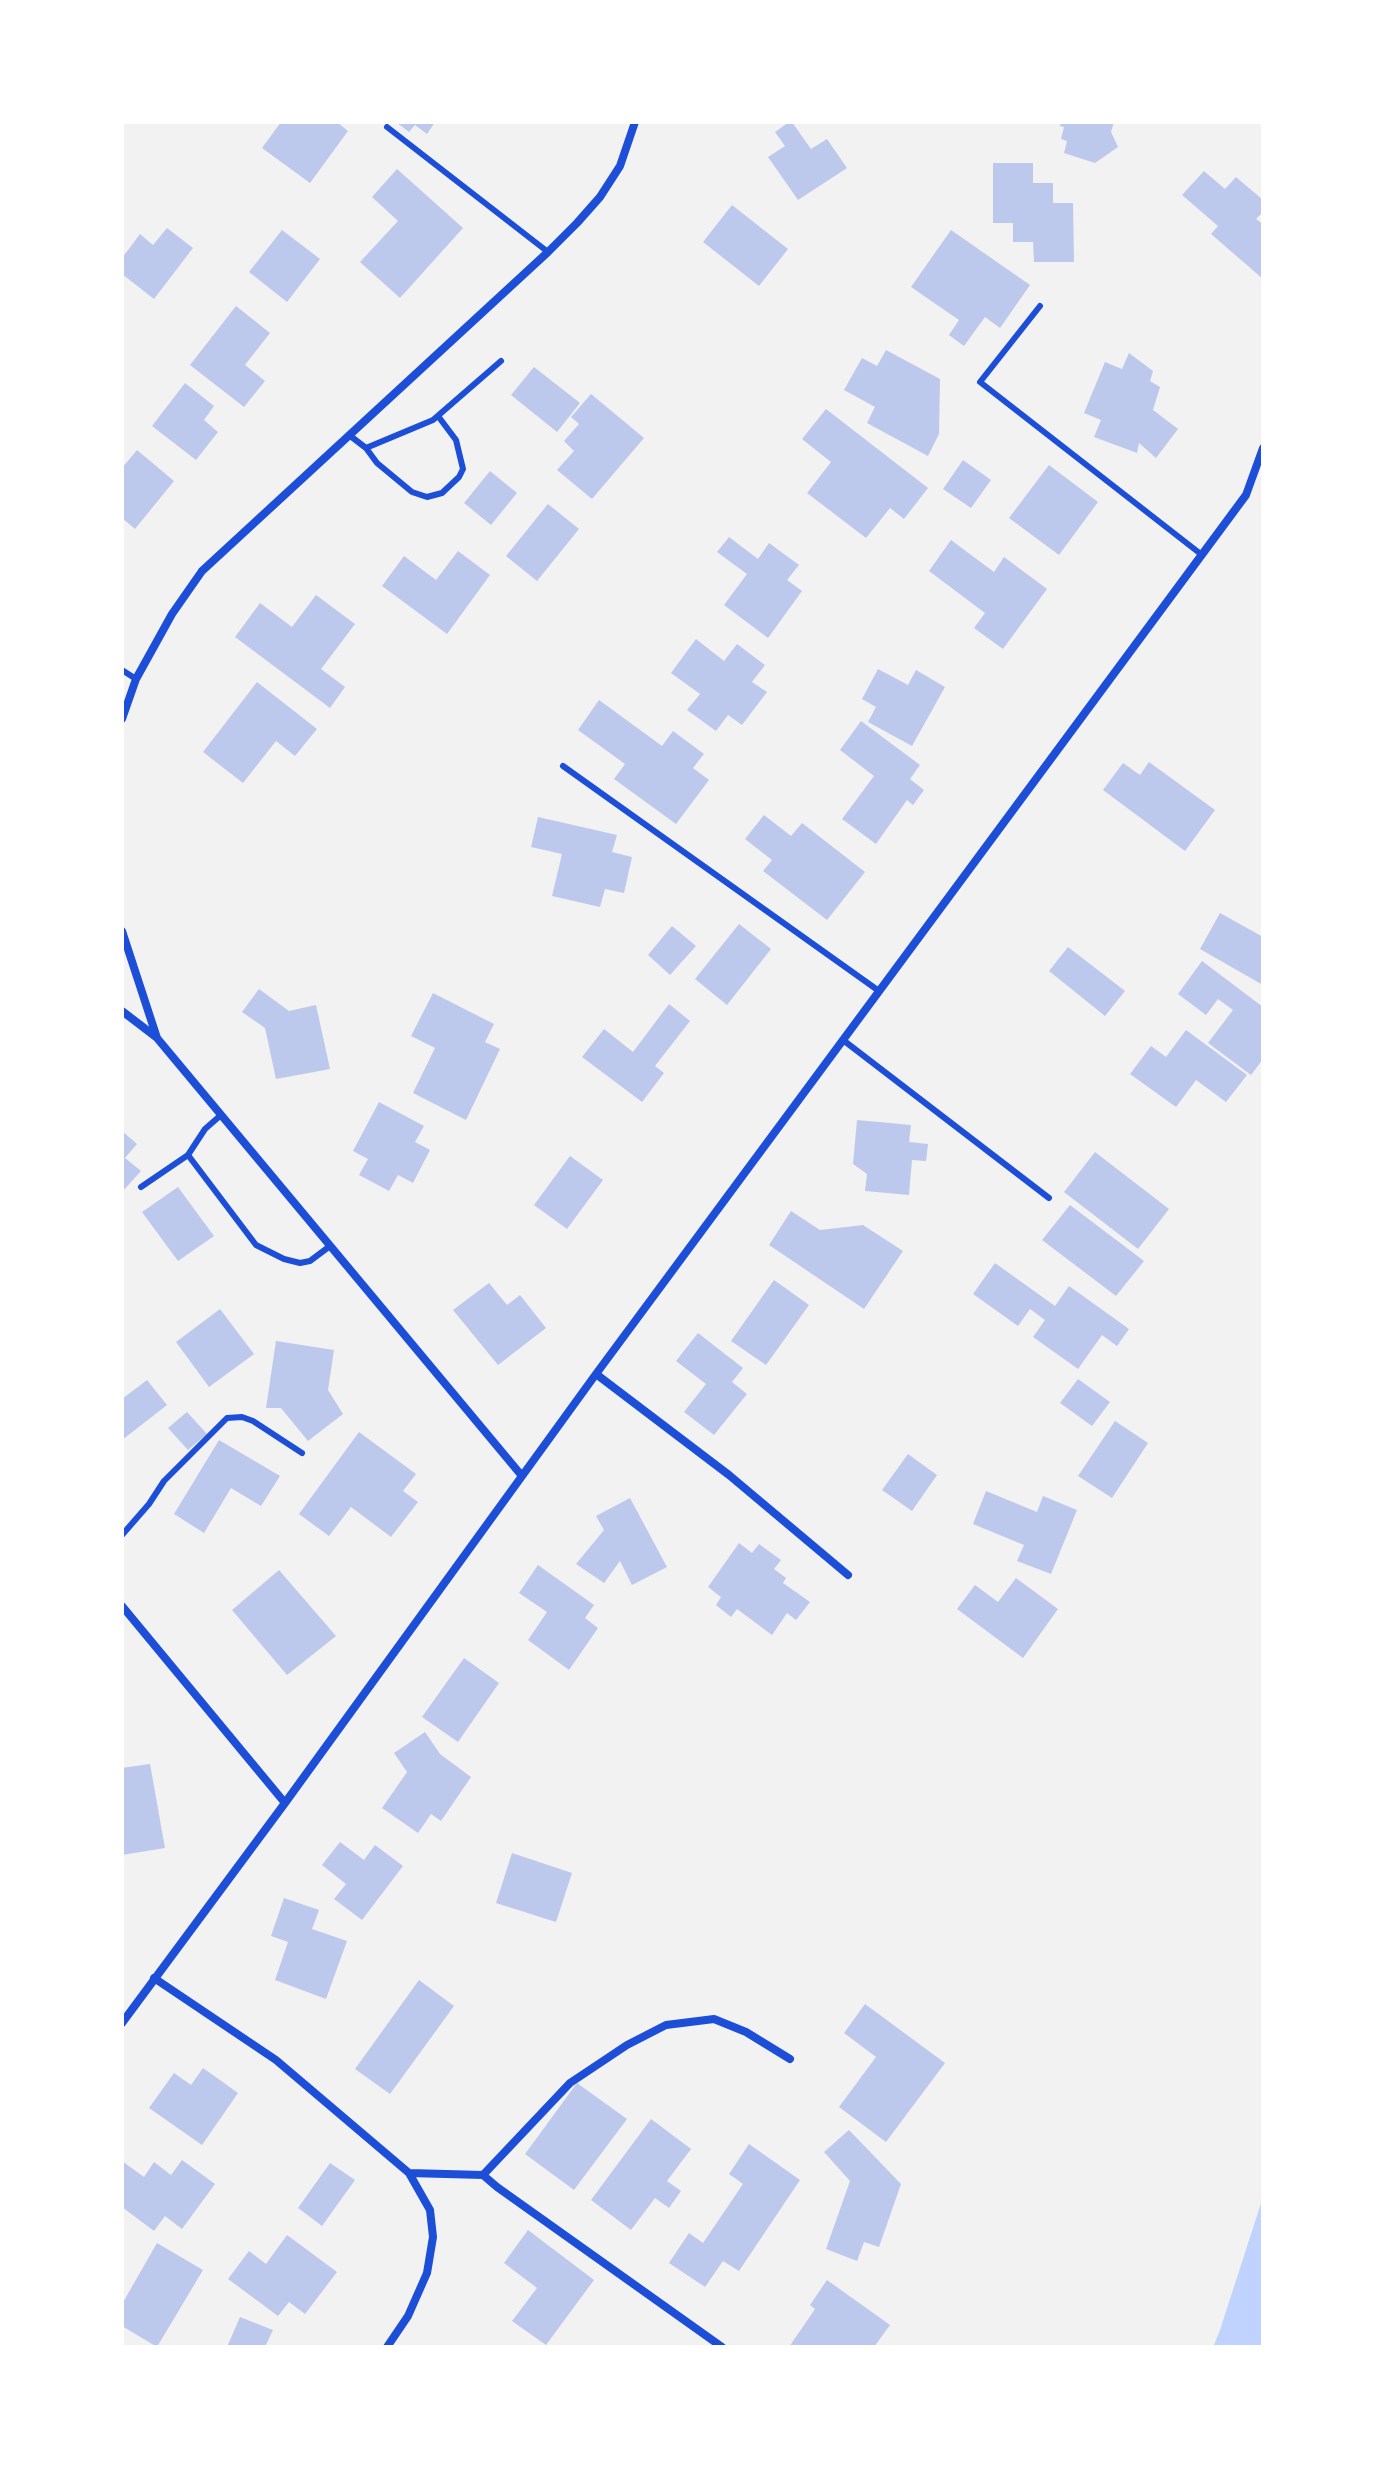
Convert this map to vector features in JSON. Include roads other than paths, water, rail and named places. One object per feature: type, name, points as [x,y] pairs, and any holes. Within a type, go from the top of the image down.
[{"type":"street","points":[[122,719],[136,679],[172,614],[202,571],[548,252],[600,197],[620,166],[635,122]]},
{"type":"street","points":[[122,2023],[596,1374],[1246,495],[1263,448]]},
{"type":"street","points":[[122,931],[157,1038]]},
{"type":"street","points":[[122,1011],[157,1038],[522,1476]]},
{"type":"street","points":[[596,1374],[729,1475],[848,1575]]},
{"type":"street","points":[[122,1606],[285,1803]]},
{"type":"street","points":[[154,1978],[276,2060],[409,2173],[430,2210],[433,2237],[427,2273],[408,2316],[387,2347]]},
{"type":"street","points":[[483,2175],[570,2083],[627,2045],[666,2025],[714,2019],[746,2032],[790,2059]]},
{"type":"street","points":[[409,2173],[483,2175],[722,2347]]},
{"type":"lane","points":[[387,127],[548,252]]},
{"type":"lane","points":[[1040,306],[980,382],[1202,555]]},
{"type":"lane","points":[[366,448],[438,416],[501,361]]},
{"type":"lane","points":[[349,435],[412,492],[427,497],[442,493],[463,469],[456,440],[438,416]]},
{"type":"lane","points":[[122,670],[136,679]]},
{"type":"lane","points":[[563,766],[879,991]]},
{"type":"lane","points":[[843,1040],[1049,1198]]},
{"type":"lane","points":[[141,1187],[188,1155],[205,1129],[221,1115]]},
{"type":"lane","points":[[188,1155],[256,1245],[300,1263],[310,1261],[330,1246]]},
{"type":"lane","points":[[122,1535],[164,1481],[227,1418],[234,1416],[253,1421],[302,1453]]},
{"type":"water","points":[[1263,2197],[1263,2347],[1213,2347],[1219,2333]]}]
